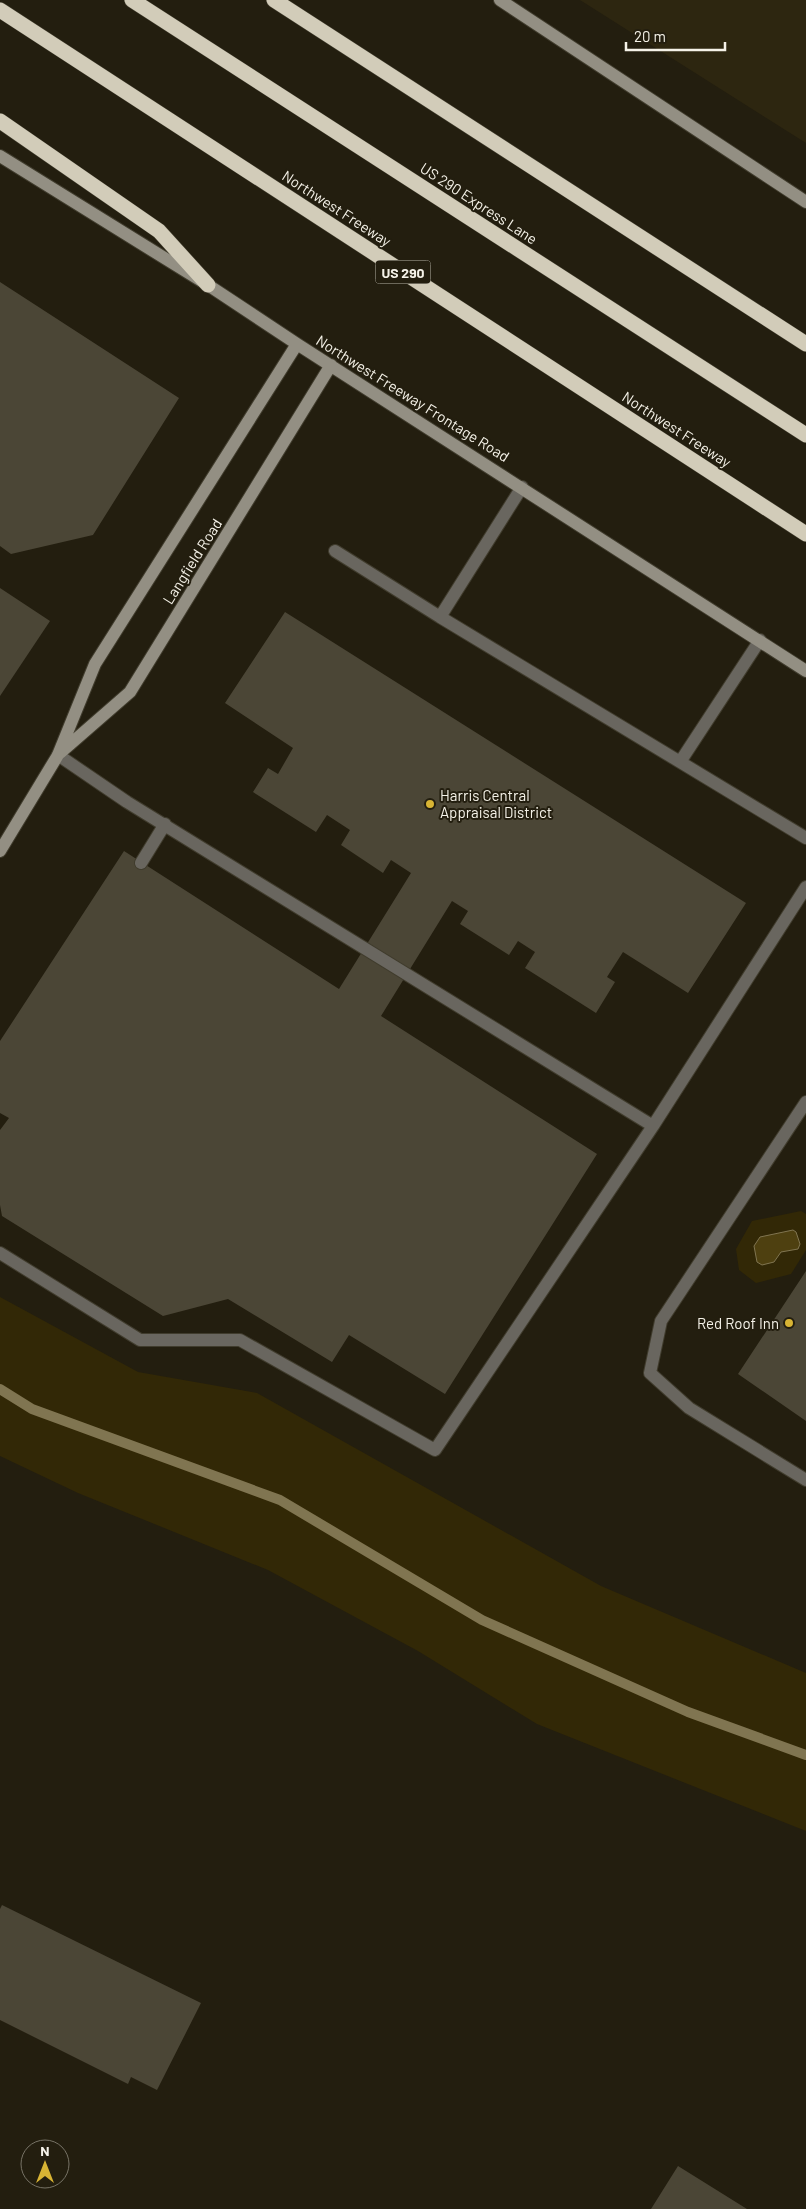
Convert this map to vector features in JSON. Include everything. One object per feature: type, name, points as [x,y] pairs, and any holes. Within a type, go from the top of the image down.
[{"type":"highway","name":"US 290 Express Lane","points":[[132,0],[806,435]]},
{"type":"highway","points":[[274,0],[806,344]]},
{"type":"highway","name":"Northwest Freeway","points":[[0,10],[806,534]]},
{"type":"highway","points":[[0,121],[159,231],[208,284]]},
{"type":"main road","points":[[500,0],[806,202]]},
{"type":"main road","name":"Northwest Freeway Frontage Road","points":[[0,156],[208,284],[297,344],[806,671]]},
{"type":"main road","name":"Langfield Road","points":[[0,851],[58,755],[95,664],[297,344]]},
{"type":"main road","name":"Langfield Road","points":[[58,755],[130,692],[331,365]]},
{"type":"lane","points":[[440,617],[522,487]]},
{"type":"lane","points":[[335,551],[440,617],[806,838]]},
{"type":"lane","points":[[680,762],[760,640]]},
{"type":"lane","points":[[58,755],[127,802],[653,1126]]},
{"type":"lane","points":[[141,863],[165,824]]},
{"type":"lane","points":[[0,1254],[140,1340],[240,1340],[435,1450],[653,1126],[806,887]]},
{"type":"lane","points":[[806,1102],[660,1321],[650,1373],[689,1408],[806,1480]]},
{"type":"shaded area","points":[[580,0],[806,0],[806,143]]},
{"type":"shaded area","points":[[801,1211],[806,1214],[806,1250],[791,1274],[756,1283],[739,1270],[736,1249],[752,1221]]},
{"type":"shaded area","points":[[793,1230],[796,1232],[800,1244],[798,1249],[781,1252],[774,1262],[762,1265],[757,1262],[754,1246],[760,1237]]},
{"type":"shaded area","points":[[0,1297],[138,1372],[257,1393],[601,1586],[806,1673],[806,1831],[537,1724],[418,1651],[268,1570],[78,1493],[0,1456]]},
{"type":"building","points":[[0,282],[179,398],[93,535],[11,554],[0,546]]},
{"type":"building","points":[[0,588],[50,621],[0,696]]},
{"type":"building","points":[[285,612],[746,903],[688,993],[623,952],[607,977],[615,982],[596,1013],[525,968],[535,952],[518,941],[509,955],[460,924],[468,911],[452,901],[381,1016],[597,1154],[445,1394],[349,1335],[332,1362],[228,1299],[163,1316],[2,1216],[0,1205],[0,1130],[9,1118],[0,1113],[0,1041],[124,851],[339,989],[411,873],[391,860],[383,873],[341,845],[350,830],[327,815],[316,832],[253,792],[268,768],[278,774],[293,748],[225,703]]},
{"type":"building","name":"Red Roof Inn","points":[[806,1271],[806,1421],[738,1374]]},
{"type":"building","points":[[2,1905],[201,2003],[157,2090],[131,2077],[128,2084],[0,2020],[0,1909]]},
{"type":"building","points":[[678,2166],[747,2209],[651,2209]]},
{"type":"waterway","points":[[0,1389],[32,1409],[280,1500],[482,1620],[688,1712],[806,1755]]},
{"type":"place","name":"Harris Central Appraisal District","points":[[430,804]]},
{"type":"place","name":"Red Roof Inn","points":[[789,1323]]}]
